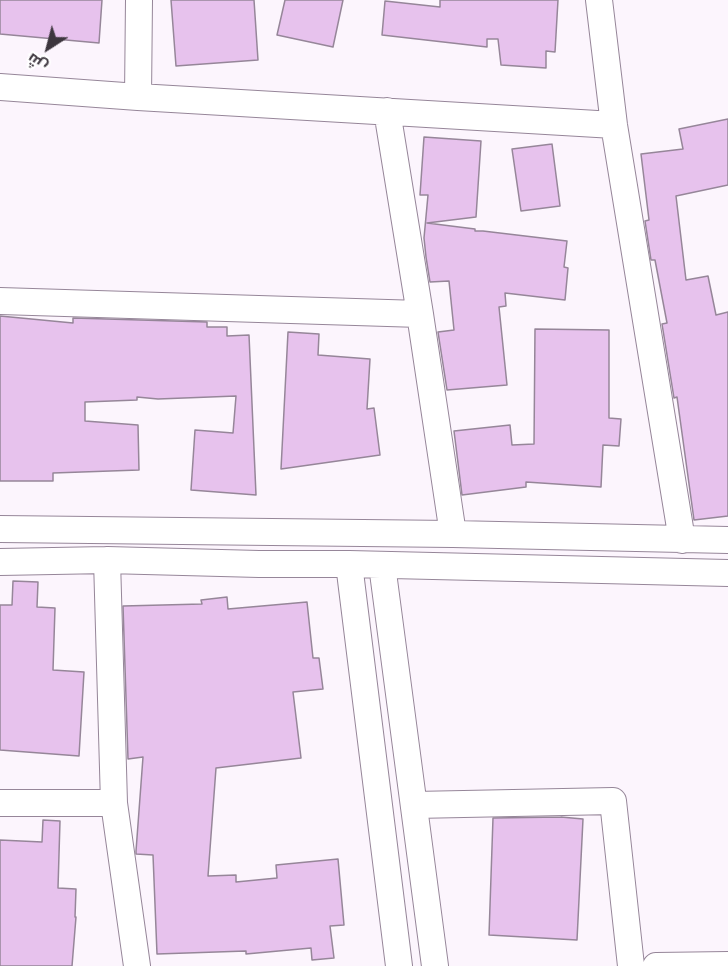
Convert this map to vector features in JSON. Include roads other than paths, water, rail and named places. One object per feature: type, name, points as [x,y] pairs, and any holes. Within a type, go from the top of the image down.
[{"type":"street","points":[[138,98],[139,0]]},
{"type":"street","points":[[599,0],[614,125],[682,540]]},
{"type":"street","points":[[0,87],[138,98],[614,125]]},
{"type":"street","points":[[387,111],[453,534]]},
{"type":"street","points":[[0,301],[420,314]]},
{"type":"street","points":[[0,529],[453,534],[728,540]]},
{"type":"street","points":[[0,561],[107,560],[728,573]]},
{"type":"street","points":[[107,560],[114,803],[137,966]]},
{"type":"street","points":[[349,564],[399,966]]},
{"type":"street","points":[[382,565],[435,966]]},
{"type":"street","points":[[414,805],[613,801],[631,966]]},
{"type":"street","points":[[0,804],[114,803]]},
{"type":"street","points":[[656,966],[728,965]]}]
